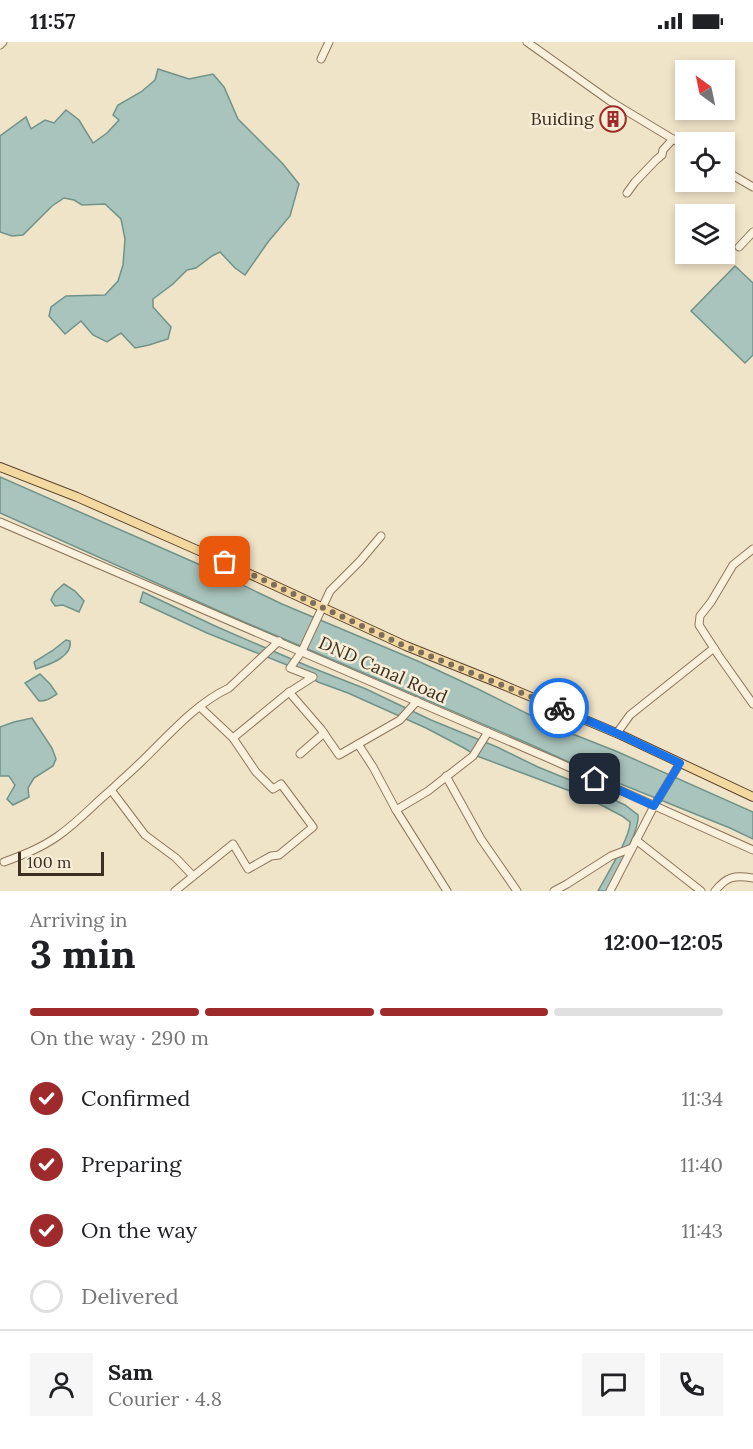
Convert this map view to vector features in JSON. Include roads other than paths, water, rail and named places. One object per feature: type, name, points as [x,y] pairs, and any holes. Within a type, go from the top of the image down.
[{"type":"main road","points":[[0,467],[78,497],[405,646],[617,733],[753,797]]},
{"type":"street","points":[[321,58],[329,42]]},
{"type":"street","points":[[532,43],[610,101],[673,139],[663,150],[662,155],[627,193]]},
{"type":"street","points":[[735,176],[753,187]]},
{"type":"street","points":[[739,247],[753,232]]},
{"type":"street","name":"DND Canal Road","points":[[0,522],[417,701],[753,850]]},
{"type":"street","points":[[233,738],[290,692],[313,677],[290,668],[302,651],[330,591],[381,536]]},
{"type":"street","points":[[753,549],[733,565],[700,616],[699,625],[753,704]]},
{"type":"street","points":[[4,862],[36,849],[81,818],[142,761],[171,730],[219,692],[229,688],[279,641]]},
{"type":"street","points":[[617,733],[621,725],[636,710],[714,648]]},
{"type":"street","points":[[290,692],[339,755],[400,720],[417,701]]},
{"type":"street","points":[[175,891],[233,844],[248,869],[270,856],[279,855],[313,827],[281,783],[273,789],[256,772],[233,738],[200,706]]},
{"type":"street","points":[[396,810],[428,791],[473,756],[488,732]]},
{"type":"street","points":[[300,754],[324,733]]},
{"type":"street","points":[[358,744],[447,891]]},
{"type":"street","points":[[610,891],[654,806],[680,763]]},
{"type":"street","points":[[446,776],[481,839],[517,891]]},
{"type":"street","points":[[111,790],[145,835],[176,858],[193,876]]},
{"type":"street","points":[[636,840],[701,891]]},
{"type":"street","points":[[554,891],[612,856],[632,848]]},
{"type":"street","points":[[715,891],[721,883],[737,876],[753,878]]},
{"type":"water","points":[[158,69],[189,79],[213,74],[224,87],[238,119],[283,164],[299,184],[290,216],[245,275],[220,252],[196,268],[187,270],[153,299],[153,307],[171,327],[168,339],[135,348],[121,333],[107,342],[93,335],[81,321],[65,334],[49,316],[51,307],[66,296],[105,295],[118,281],[123,265],[125,239],[121,219],[105,204],[82,205],[64,198],[52,206],[23,235],[12,236],[0,232],[0,136],[26,117],[31,129],[45,120],[54,123],[66,110],[79,120],[93,143],[119,120],[113,115],[118,105],[141,92],[155,80]]},
{"type":"water","points":[[735,266],[753,283],[753,355],[745,363],[691,311]]},
{"type":"water","points":[[0,477],[205,567],[282,604],[420,662],[550,725],[618,752],[753,812],[753,839],[586,770],[221,612],[0,513]]},
{"type":"water","points":[[64,584],[84,601],[79,612],[63,605],[55,606],[51,600],[55,592]]},
{"type":"water","points":[[143,592],[215,626],[366,689],[625,805],[638,815],[638,822],[626,853],[606,891],[598,891],[629,828],[630,822],[622,816],[586,797],[477,756],[426,728],[318,682],[297,669],[207,633],[140,602]]},
{"type":"water","points":[[66,640],[70,641],[70,647],[64,656],[36,669],[34,662]]},
{"type":"water","points":[[40,674],[57,694],[47,700],[39,701],[25,683]]},
{"type":"water","points":[[32,718],[52,748],[56,759],[53,766],[34,778],[28,788],[29,797],[13,805],[7,799],[15,785],[9,776],[0,776],[0,727]]},
{"type":"place","name":"Buiding","points":[[613,119]]}]
